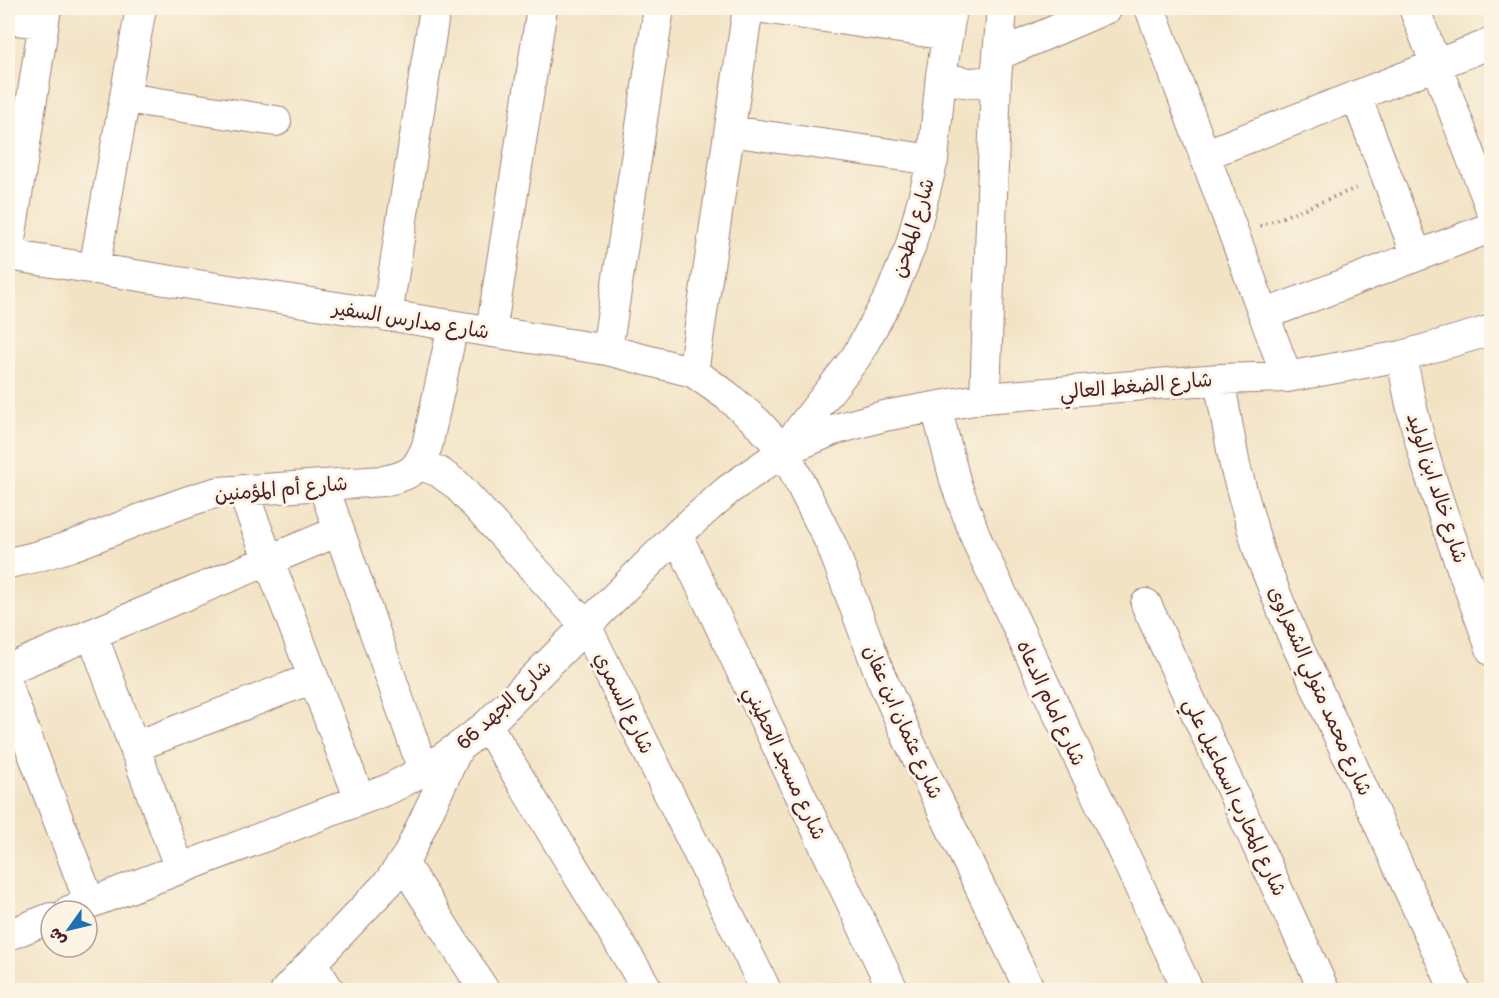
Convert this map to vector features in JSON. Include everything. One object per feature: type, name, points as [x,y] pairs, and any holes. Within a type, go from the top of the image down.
[{"type":"street","points":[[94,269],[141,8]]},
{"type":"street","points":[[387,316],[435,8]]},
{"type":"street","points":[[490,332],[542,8]]},
{"type":"street","points":[[607,350],[659,8]]},
{"type":"street","points":[[693,372],[748,8]]},
{"type":"street","points":[[763,8],[951,18],[975,8],[1001,11],[985,398]]},
{"type":"street","points":[[941,75],[967,83],[982,84],[997,67],[1107,8]]},
{"type":"street","points":[[1150,8],[1287,377]]},
{"type":"street","points":[[1414,8],[1491,211]]},
{"type":"street","points":[[8,19],[44,15],[8,254]]},
{"type":"street","name":"شارع المطحن","points":[[784,451],[856,357],[890,296],[910,248],[933,160],[941,75],[951,18]]},
{"type":"street","points":[[1204,155],[1491,43]]},
{"type":"street","points":[[1356,96],[1417,256]]},
{"type":"street","points":[[125,98],[276,121]]},
{"type":"street","points":[[730,131],[933,160]]},
{"type":"street","points":[[1264,315],[1491,227]]},
{"type":"street","name":"شارع مدارس السفير","points":[[8,254],[607,350],[693,372],[726,395],[756,421],[784,451]]},
{"type":"street","points":[[419,464],[427,446],[453,326]]},
{"type":"street","name":"شارع الضغط العالي","points":[[784,451],[833,430],[884,416],[985,398],[1219,379],[1287,377],[1402,356],[1490,336]]},
{"type":"street","name":"شارع خالد ابن الوليد","points":[[1402,356],[1407,393],[1423,454],[1491,651]]},
{"type":"street","name":"شارع محمد متولي الشعراوى","points":[[1219,379],[1235,466],[1259,552],[1292,634],[1455,990]]},
{"type":"street","name":"شارع امام الدعاه","points":[[936,407],[956,484],[978,543],[1188,990]]},
{"type":"street","name":"شارع الجهد 66","points":[[99,900],[360,800],[424,772],[457,750],[487,725],[677,535],[729,490],[784,451]]},
{"type":"street","name":"شارع عثمان ابن عفان","points":[[784,451],[832,546],[864,634],[909,741],[1030,990]]},
{"type":"street","name":"شارع أم المؤمنين","points":[[8,563],[42,557],[81,545],[196,498],[242,489],[404,478],[419,464]]},
{"type":"street","name":"شارع السمري","points":[[419,464],[440,472],[458,484],[586,626],[766,990]]},
{"type":"street","points":[[324,485],[424,772]]},
{"type":"street","points":[[242,489],[360,800]]},
{"type":"street","points":[[8,669],[339,531]]},
{"type":"street","name":"شارع مسجد الحطيني","points":[[677,535],[893,990]]},
{"type":"street","name":"شارع المحارب اسماعيل علي","points":[[1146,604],[1324,990]]},
{"type":"street","points":[[92,634],[180,869]]},
{"type":"street","points":[[134,747],[313,678]]},
{"type":"street","points":[[8,688],[77,899]]},
{"type":"street","points":[[487,725],[648,990]]},
{"type":"street","points":[[286,990],[389,882],[403,863],[457,750]]},
{"type":"street","points":[[403,863],[484,990]]},
{"type":"street","points":[[8,935],[39,923]]},
{"type":"street","points":[[312,963],[329,990]]},
{"type":"path","points":[[1234,236],[1387,176]]}]
